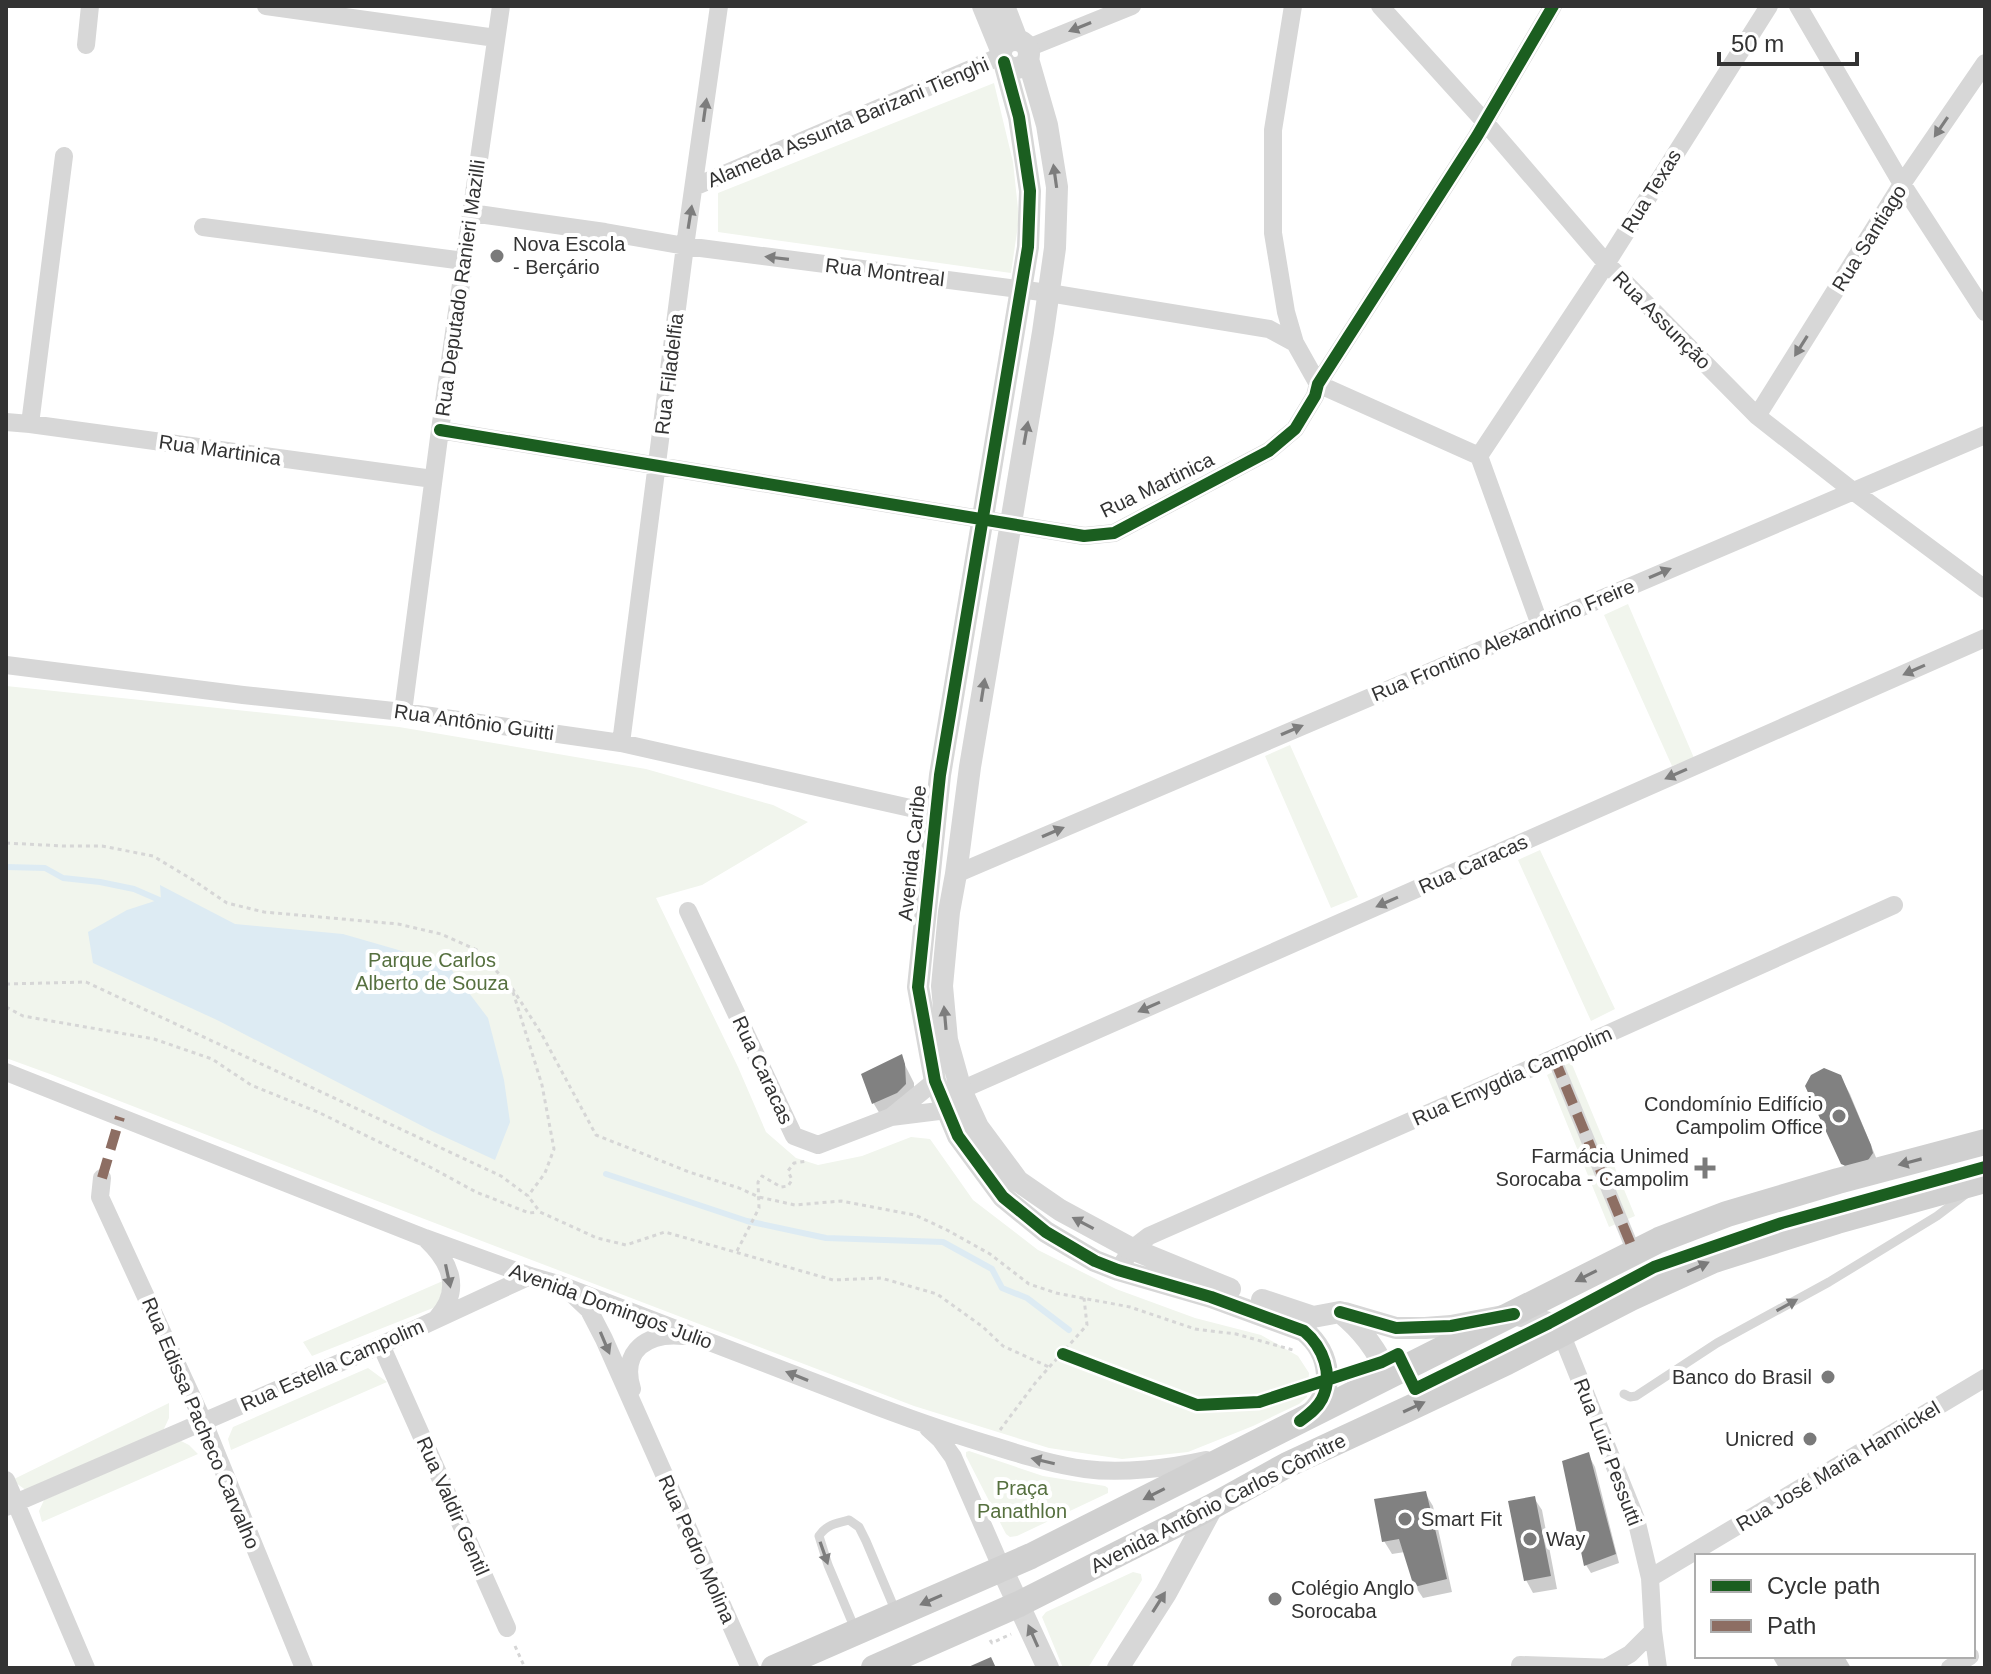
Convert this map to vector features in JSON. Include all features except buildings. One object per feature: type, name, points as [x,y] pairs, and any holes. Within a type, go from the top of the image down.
[{"type":"main road","name":"Avenida Antônio Carlos Cômitre","points":[[774,1668],[1002,1569],[1659,1240],[1727,1214],[1985,1142]]},
{"type":"main road","name":"Avenida Antônio Carlos Cômitre","points":[[874,1668],[1019,1604],[1287,1465],[1466,1382],[1631,1298],[1714,1260],[1982,1180]]},
{"type":"main road","points":[[1213,1506],[1255,1465],[1384,1403],[1392,1392],[1388,1376]]},
{"type":"street","points":[[86,45],[90,6]]},
{"type":"street","points":[[266,6],[496,38]]},
{"type":"street","name":"Rua Deputado Ranieri Mazilli","points":[[403,712],[501,6]]},
{"type":"street","name":"Rua Filadelfia","points":[[621,743],[719,6]]},
{"type":"street","name":"Avenida Caribe","points":[[983,6],[1013,53],[1047,125],[1057,187],[1055,248],[1049,293],[949,912],[942,986],[947,1040],[961,1090],[978,1127],[1018,1181],[1060,1210],[1132,1249],[1222,1286],[1313,1317],[1340,1312],[1396,1328],[1451,1326],[1514,1314]]},
{"type":"street","name":"Avenida Caribe","points":[[1004,6],[1030,191],[1028,247],[940,775],[918,987],[935,1081],[958,1136],[1003,1197],[1046,1232],[1095,1261],[1118,1270],[1211,1297],[1304,1331]]},
{"type":"street","name":"Alameda Assunta Barizani Tienghi","points":[[694,187],[1132,6]]},
{"type":"street","points":[[1293,6],[1273,130],[1273,233],[1286,312],[1295,343],[1318,384],[1479,456],[1540,625]]},
{"type":"street","name":"Rua Assunção","points":[[1380,6],[1606,263],[1757,416],[1985,589]]},
{"type":"street","name":"Rua Martinica","points":[[440,430],[1084,536],[1114,533],[1269,451],[1295,429],[1315,396],[1318,384],[1553,6]]},
{"type":"street","name":"Rua Texas","points":[[1479,456],[1769,6]]},
{"type":"street","points":[[1798,6],[1902,184],[1985,312]]},
{"type":"street","name":"Rua Santiago","points":[[1757,416],[1902,184],[1985,63]]},
{"type":"street","points":[[30,424],[64,156]]},
{"type":"street","name":"Rua Montreal","points":[[471,213],[685,246],[1049,293],[1269,329],[1295,343]]},
{"type":"street","points":[[203,227],[464,261]]},
{"type":"street","name":"Rua Martinica","points":[[6,422],[433,479]]},
{"type":"street","name":"Rua Frontino Alexandrino Freire","points":[[956,874],[1985,435]]},
{"type":"street","name":"Rua Caracas","points":[[961,1090],[1985,638]]},
{"type":"street","name":"Rua Antônio Guitti","points":[[6,665],[403,712],[621,743],[937,812]]},
{"type":"street","name":"Avenida Caribe","points":[[937,812],[950,806],[959,810],[963,817]]},
{"type":"street","name":"Avenida Caribe","points":[[934,841],[943,851],[959,850]]},
{"type":"street","name":"Rua Frontino Alexandrino Freire","points":[[959,850],[992,852],[1022,846]]},
{"type":"street","name":"Rua Emygdia Campolim","points":[[1132,1249],[1149,1236],[1894,905]]},
{"type":"street","name":"Rua Caracas","points":[[688,911],[794,1136],[818,1145]]},
{"type":"street","points":[[1554,1058],[1634,1252]]},
{"type":"street","name":"Avenida Domingos Julio","points":[[6,1072],[425,1238],[558,1284],[923,1424],[1041,1461],[1088,1470],[1190,1464],[1231,1455]]},
{"type":"street","points":[[891,1117],[935,1081]]},
{"type":"street","points":[[818,1145],[891,1117],[947,1110]]},
{"type":"street","name":"Rua Edissa Pacheco Carvalho","points":[[102,1178],[100,1197],[204,1423],[304,1668]]},
{"type":"street","name":"Rua Estella Campolim","points":[[425,1238],[439,1251],[450,1274],[452,1287],[450,1298],[437,1318]]},
{"type":"street","points":[[1118,1270],[1132,1249]]},
{"type":"street","name":"Rua Estella Campolim","points":[[11,1505],[381,1345],[530,1276]]},
{"type":"street","name":"Rua Pedro Molina","points":[[558,1284],[589,1310],[604,1339],[750,1668]]},
{"type":"street","points":[[1340,1312],[1370,1341],[1388,1376]]},
{"type":"street","points":[[1514,1314],[1549,1323],[1561,1333]]},
{"type":"street","points":[[1300,1421],[1323,1398],[1328,1379],[1316,1341],[1304,1331]]},
{"type":"street","name":"Rua Luiz Pessutti","points":[[1561,1333],[1636,1519],[1650,1578],[1658,1668]]},
{"type":"street","name":"Rua Pedro Molina","points":[[643,1430],[630,1383],[628,1366],[633,1355],[654,1337],[672,1335],[703,1339]]},
{"type":"street","name":"Rua Valdir Gentil","points":[[381,1345],[507,1628]]},
{"type":"street","name":"Rua José Maria Hannickel","points":[[1650,1578],[1985,1378]]},
{"type":"street","points":[[923,1424],[940,1439],[953,1457],[1048,1668]]},
{"type":"street","points":[[6,1480],[11,1505],[86,1668]]},
{"type":"street","points":[[1118,1668],[1166,1593],[1213,1506]]},
{"type":"street","points":[[1520,1665],[1612,1667],[1653,1631]]},
{"type":"lane","points":[[1624,1394],[1636,1396],[1717,1343],[1866,1260],[1937,1216],[1982,1180]]},
{"type":"lane","points":[[856,1632],[819,1536],[823,1528],[837,1522],[849,1520],[859,1527],[897,1615]]},
{"type":"path","points":[[6,843],[102,846],[153,856],[227,903],[264,912],[398,924],[441,934],[477,950],[512,988],[541,1033],[596,1135],[759,1197],[795,1205],[841,1201],[915,1215],[990,1254],[1029,1284],[1056,1293],[1130,1307],[1195,1329],[1236,1334],[1295,1351],[1304,1331]]},
{"type":"path","points":[[6,984],[86,982],[501,1176],[528,1196],[540,1212],[597,1238],[626,1245],[665,1232],[833,1280],[881,1278],[937,1294],[983,1327],[1003,1346],[1049,1367]]},
{"type":"path","points":[[512,988],[542,1085],[554,1149],[545,1173],[528,1196]]},
{"type":"path","points":[[6,1007],[23,1016],[154,1039],[212,1059],[251,1085],[320,1113],[476,1192],[529,1213],[540,1212]]},
{"type":"path","points":[[737,1251],[759,1208],[758,1182],[762,1176],[781,1187],[788,1186],[792,1180],[788,1171],[794,1163],[807,1162],[818,1145]]},
{"type":"path","points":[[987,1444],[1087,1325],[1084,1298]]},
{"type":"path","points":[[1063,1354],[1078,1360]]},
{"type":"path","points":[[507,1628],[525,1668]]},
{"type":"green space","points":[[994,83],[1013,162],[1019,218],[1011,273],[718,232],[718,193]]},
{"type":"green space","points":[[1628,604],[1694,758],[1672,766],[1604,615]]},
{"type":"green space","name":"Parque Carlos Alberto de Souza","points":[[6,686],[399,727],[646,769],[773,805],[808,822],[702,885],[656,898],[766,1132],[796,1158],[818,1165],[862,1156],[911,1137],[930,1139],[973,1200],[1038,1250],[1116,1289],[1195,1318],[1261,1335],[1298,1356],[1309,1373],[1307,1397],[1253,1426],[1188,1452],[1122,1459],[1049,1448],[914,1406],[6,1058]]},
{"type":"green space","points":[[1290,745],[1358,897],[1331,908],[1265,756]]},
{"type":"green space","points":[[1540,850],[1615,1009],[1591,1021],[1518,860]]},
{"type":"green space","points":[[1571,1062],[1635,1216],[1609,1227],[1547,1075]]},
{"type":"green space","points":[[445,1280],[438,1306],[312,1356],[303,1342]]},
{"type":"green space","points":[[368,1368],[387,1382],[231,1450],[228,1439],[233,1427]]},
{"type":"green space","points":[[169,1403],[169,1418],[162,1433],[27,1491],[12,1480]]},
{"type":"green space","points":[[179,1440],[198,1454],[42,1522],[39,1511],[44,1500]]},
{"type":"green space","name":"Praça Panathlon","points":[[969,1451],[1043,1476],[1105,1486],[1108,1493],[1010,1537],[966,1456]]},
{"type":"green space","points":[[1133,1572],[1141,1574],[1142,1580],[1088,1668],[1063,1668],[1042,1617],[1046,1612]]},
{"type":"shaded area","points":[[160,885],[235,924],[343,934],[447,964],[488,1018],[504,1080],[510,1122],[495,1160],[432,1131],[217,1020],[93,963],[88,932],[127,910],[161,899]]},
{"type":"waterway","points":[[6,867],[45,868],[63,878],[134,889],[164,902]]},
{"type":"waterway","points":[[606,1174],[747,1221],[826,1238],[943,1242],[992,1269],[1002,1288],[1027,1298],[1069,1330]]},
{"type":"marked path","points":[[1554,1058],[1634,1252]]},
{"type":"marked path","points":[[102,1178],[120,1117]]},
{"type":"cycle path","points":[[440,430],[1084,536],[1114,533],[1269,451],[1295,429],[1315,396],[1318,384],[1477,136],[1553,6]]},
{"type":"cycle path","points":[[1004,62],[1019,117],[1030,191],[1028,247],[940,775],[918,987],[935,1081],[958,1136],[1003,1197],[1046,1232],[1095,1261],[1118,1270],[1211,1297],[1304,1331],[1321,1353],[1327,1380],[1320,1403],[1300,1421]]},
{"type":"cycle path","points":[[1063,1354],[1197,1405],[1259,1402],[1398,1354],[1415,1389],[1654,1267],[1782,1223],[1985,1167]]},
{"type":"cycle path","points":[[1340,1312],[1396,1328],[1451,1326],[1514,1314]]},
{"type":"place","name":"Nova Escola - Berçário","points":[[497,256]]},
{"type":"place","name":"Condomínio Edifício Campolim Office","points":[[1839,1116]]},
{"type":"place","name":"Farmácia Unimed Sorocaba - Campolim","points":[[1705,1168]]},
{"type":"place","name":"Banco do Brasil","points":[[1828,1377]]},
{"type":"place","name":"Unicred","points":[[1810,1439]]},
{"type":"place","name":"Smart Fit","points":[[1405,1519]]},
{"type":"place","name":"Way","points":[[1530,1539]]},
{"type":"place","name":"Colégio Anglo Sorocaba","points":[[1275,1599]]}]
